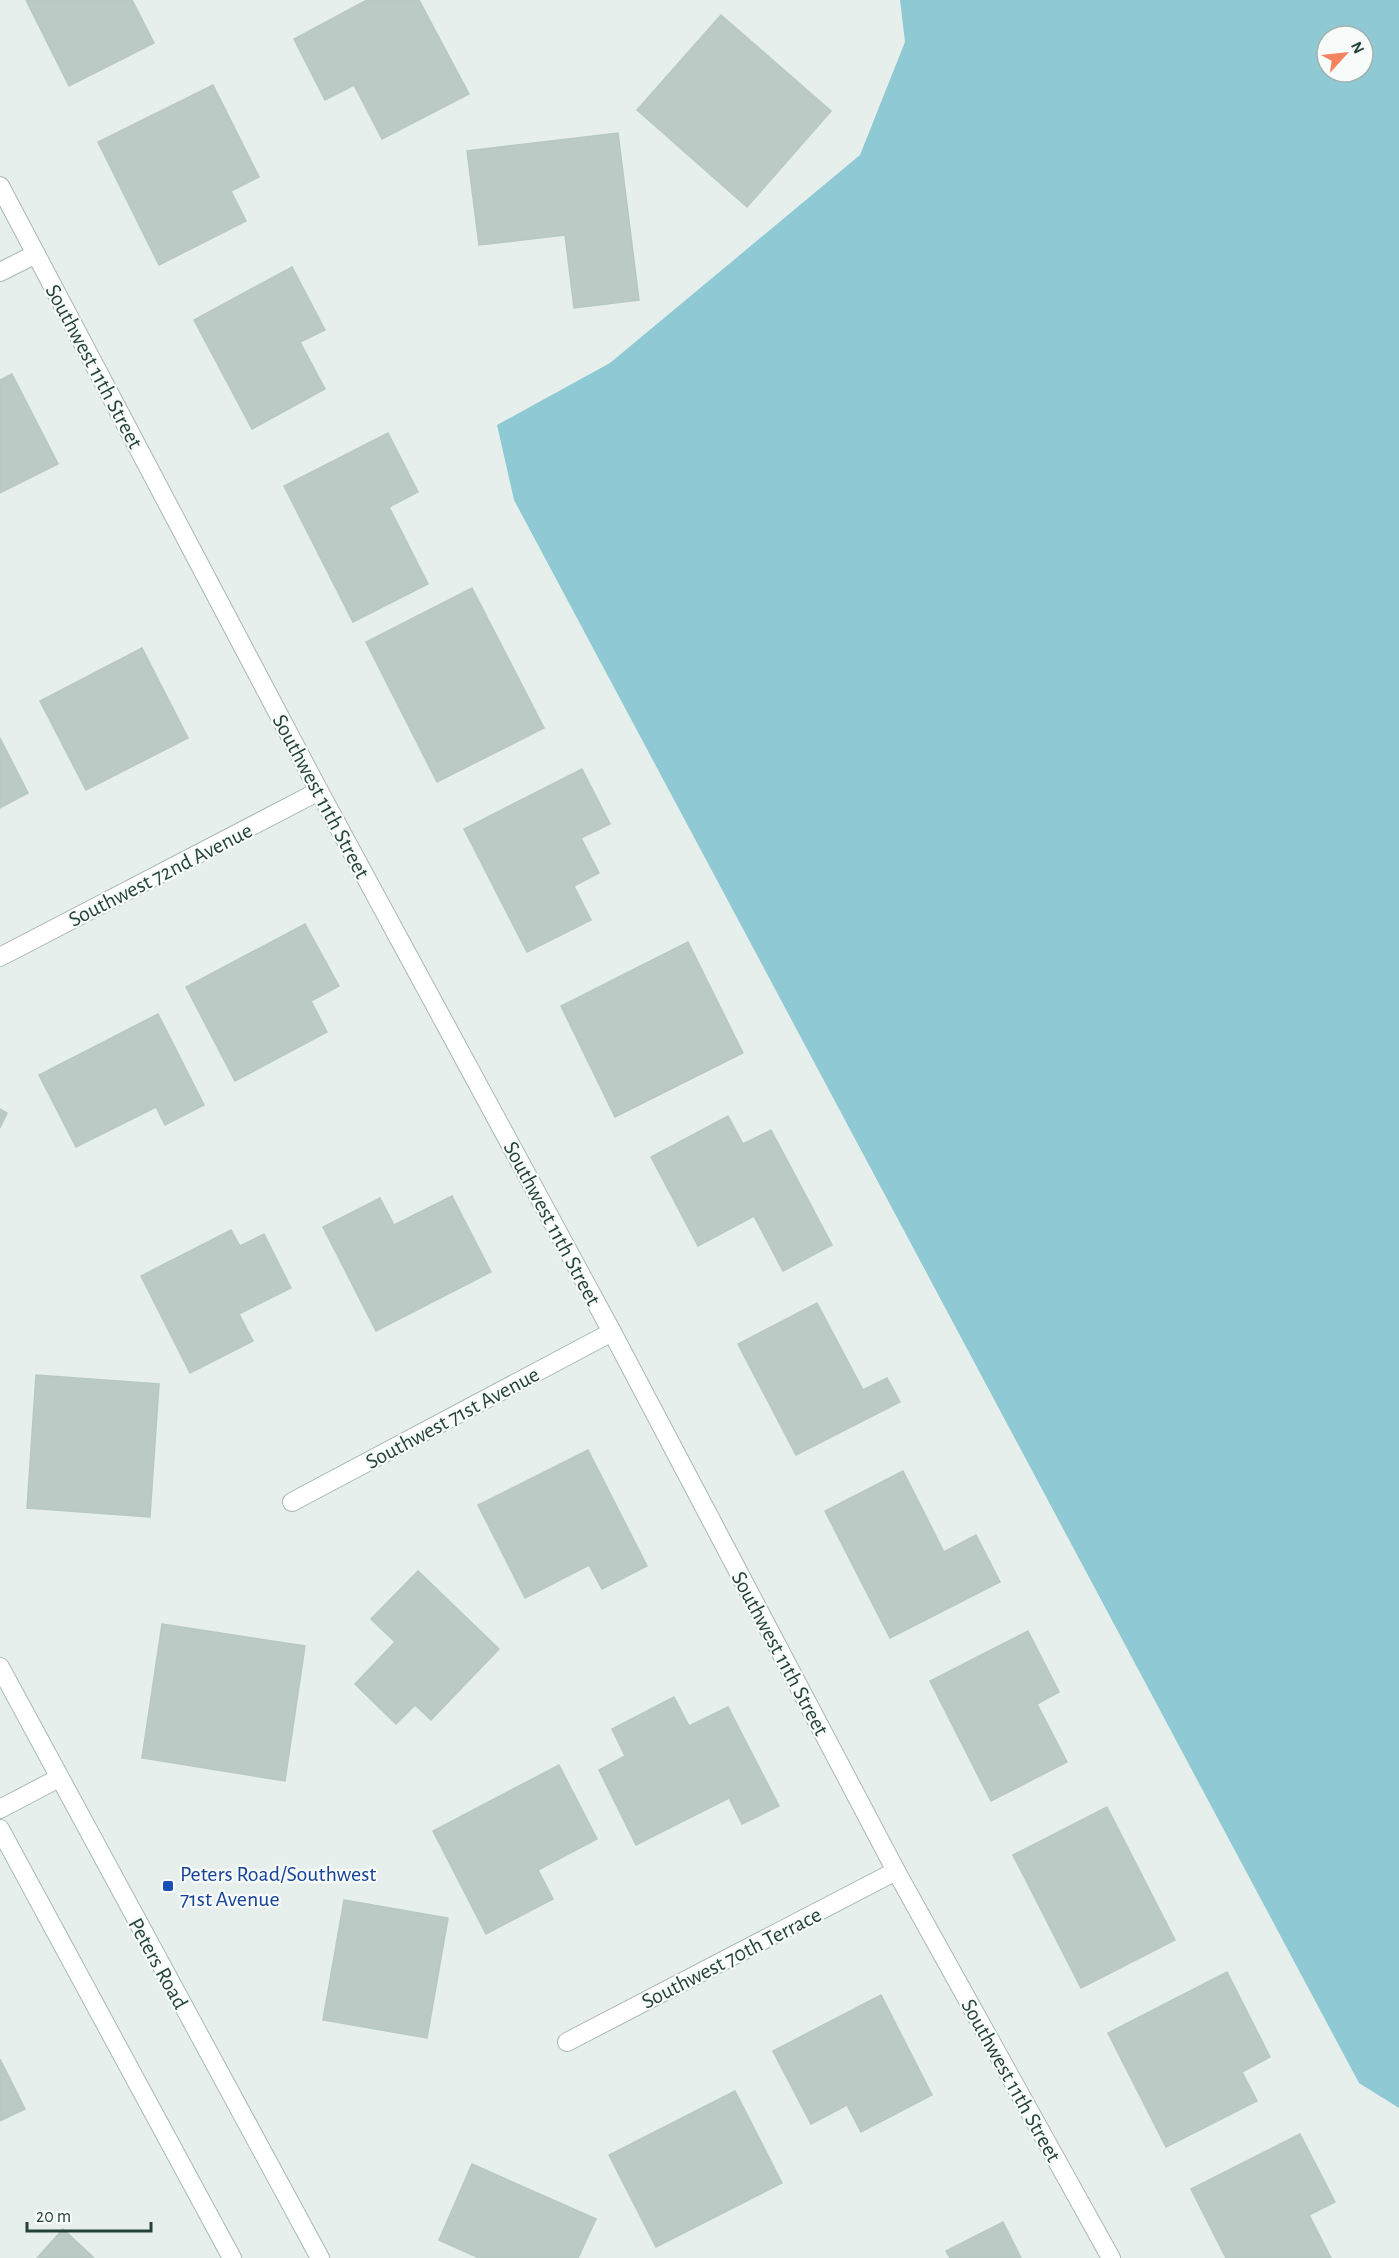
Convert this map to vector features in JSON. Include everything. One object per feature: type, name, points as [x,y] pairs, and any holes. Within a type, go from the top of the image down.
[{"type":"street","name":"Southwest 11th Street","points":[[0,186],[319,791],[612,1332],[896,1871],[1111,2258]]},
{"type":"street","points":[[0,272],[36,254]]},
{"type":"street","name":"Southwest 72nd Avenue","points":[[0,957],[319,791]]},
{"type":"street","name":"Southwest 71st Avenue","points":[[292,1502],[612,1332]]},
{"type":"street","name":"Peters Road","points":[[0,1667],[320,2258]]},
{"type":"street","points":[[0,1809],[59,1778]]},
{"type":"street","points":[[0,1829],[232,2258]]},
{"type":"street","name":"Southwest 70th Terrace","points":[[567,2042],[896,1871]]},
{"type":"water","points":[[900,0],[1399,0],[1399,2108],[1359,2083],[514,500],[497,425],[610,363],[860,155],[905,42]]},
{"type":"building","points":[[26,0],[132,0],[154,43],[69,86]]},
{"type":"building","points":[[367,0],[419,0],[469,94],[382,139],[354,85],[325,100],[294,39]]},
{"type":"building","points":[[721,15],[831,111],[747,207],[637,110]]},
{"type":"building","points":[[213,85],[259,177],[231,191],[246,221],[159,265],[98,142]]},
{"type":"building","points":[[618,133],[639,300],[574,308],[565,235],[479,245],[467,151]]},
{"type":"building","points":[[292,267],[325,330],[300,342],[325,389],[252,429],[194,320]]},
{"type":"building","points":[[12,374],[58,464],[0,493],[0,380]]},
{"type":"building","points":[[388,433],[418,492],[389,507],[428,584],[353,622],[284,486]]},
{"type":"building","points":[[472,588],[544,728],[437,782],[366,642]]},
{"type":"building","points":[[142,648],[188,738],[86,790],[40,701]]},
{"type":"building","points":[[0,738],[28,793],[0,808]]},
{"type":"building","points":[[582,769],[610,824],[581,838],[599,873],[574,886],[591,920],[527,952],[464,829]]},
{"type":"building","points":[[305,924],[339,986],[311,1001],[327,1032],[235,1081],[186,987]]},
{"type":"building","points":[[688,942],[743,1053],[615,1117],[561,1006]]},
{"type":"building","points":[[158,1014],[204,1105],[165,1125],[156,1107],[76,1147],[39,1075]]},
{"type":"building","points":[[0,1109],[7,1113],[0,1128]]},
{"type":"building","points":[[728,1116],[743,1144],[771,1130],[832,1245],[783,1271],[754,1216],[698,1246],[651,1157]]},
{"type":"building","points":[[452,1196],[491,1272],[376,1331],[323,1227],[380,1198],[394,1225]]},
{"type":"building","points":[[231,1230],[240,1246],[264,1234],[291,1288],[239,1314],[253,1341],[190,1373],[141,1276]]},
{"type":"building","points":[[817,1303],[863,1390],[887,1378],[900,1402],[796,1455],[738,1344]]},
{"type":"building","points":[[36,1375],[159,1384],[150,1517],[27,1508]]},
{"type":"building","points":[[588,1450],[647,1566],[602,1589],[589,1565],[525,1598],[478,1505]]},
{"type":"building","points":[[903,1471],[944,1552],[976,1535],[1000,1582],[890,1638],[825,1511]]},
{"type":"building","points":[[418,1571],[499,1649],[431,1720],[415,1705],[396,1724],[355,1684],[395,1642],[371,1619]]},
{"type":"building","points":[[162,1624],[305,1646],[285,1781],[142,1758]]},
{"type":"building","points":[[1028,1631],[1059,1692],[1037,1704],[1067,1762],[991,1801],[930,1681]]},
{"type":"building","points":[[674,1697],[689,1726],[728,1707],[779,1806],[742,1824],[729,1798],[636,1845],[599,1770],[625,1756],[612,1729]]},
{"type":"building","points":[[559,1765],[597,1839],[538,1870],[553,1899],[486,1934],[433,1831]]},
{"type":"building","points":[[1107,1807],[1175,1940],[1081,1988],[1013,1855]]},
{"type":"building","points":[[344,1900],[448,1918],[427,2038],[323,2020]]},
{"type":"building","points":[[1227,1972],[1270,2057],[1242,2072],[1257,2101],[1166,2147],[1108,2033]]},
{"type":"building","points":[[881,1995],[932,2095],[861,2132],[847,2105],[811,2124],[773,2051]]},
{"type":"building","points":[[0,2059],[25,2109],[0,2121]]},
{"type":"building","points":[[735,2091],[782,2183],[656,2247],[609,2155]]},
{"type":"building","points":[[1300,2134],[1335,2202],[1309,2215],[1331,2258],[1226,2258],[1191,2189]]},
{"type":"building","points":[[472,2164],[596,2219],[578,2258],[479,2258],[439,2240]]},
{"type":"building","points":[[1003,2222],[1021,2258],[950,2258],[946,2251]]},
{"type":"building","points":[[63,2229],[94,2258],[37,2258]]},
{"type":"place","name":"Peters Road/Southwest 71st Avenue","points":[[168,1886]]}]
